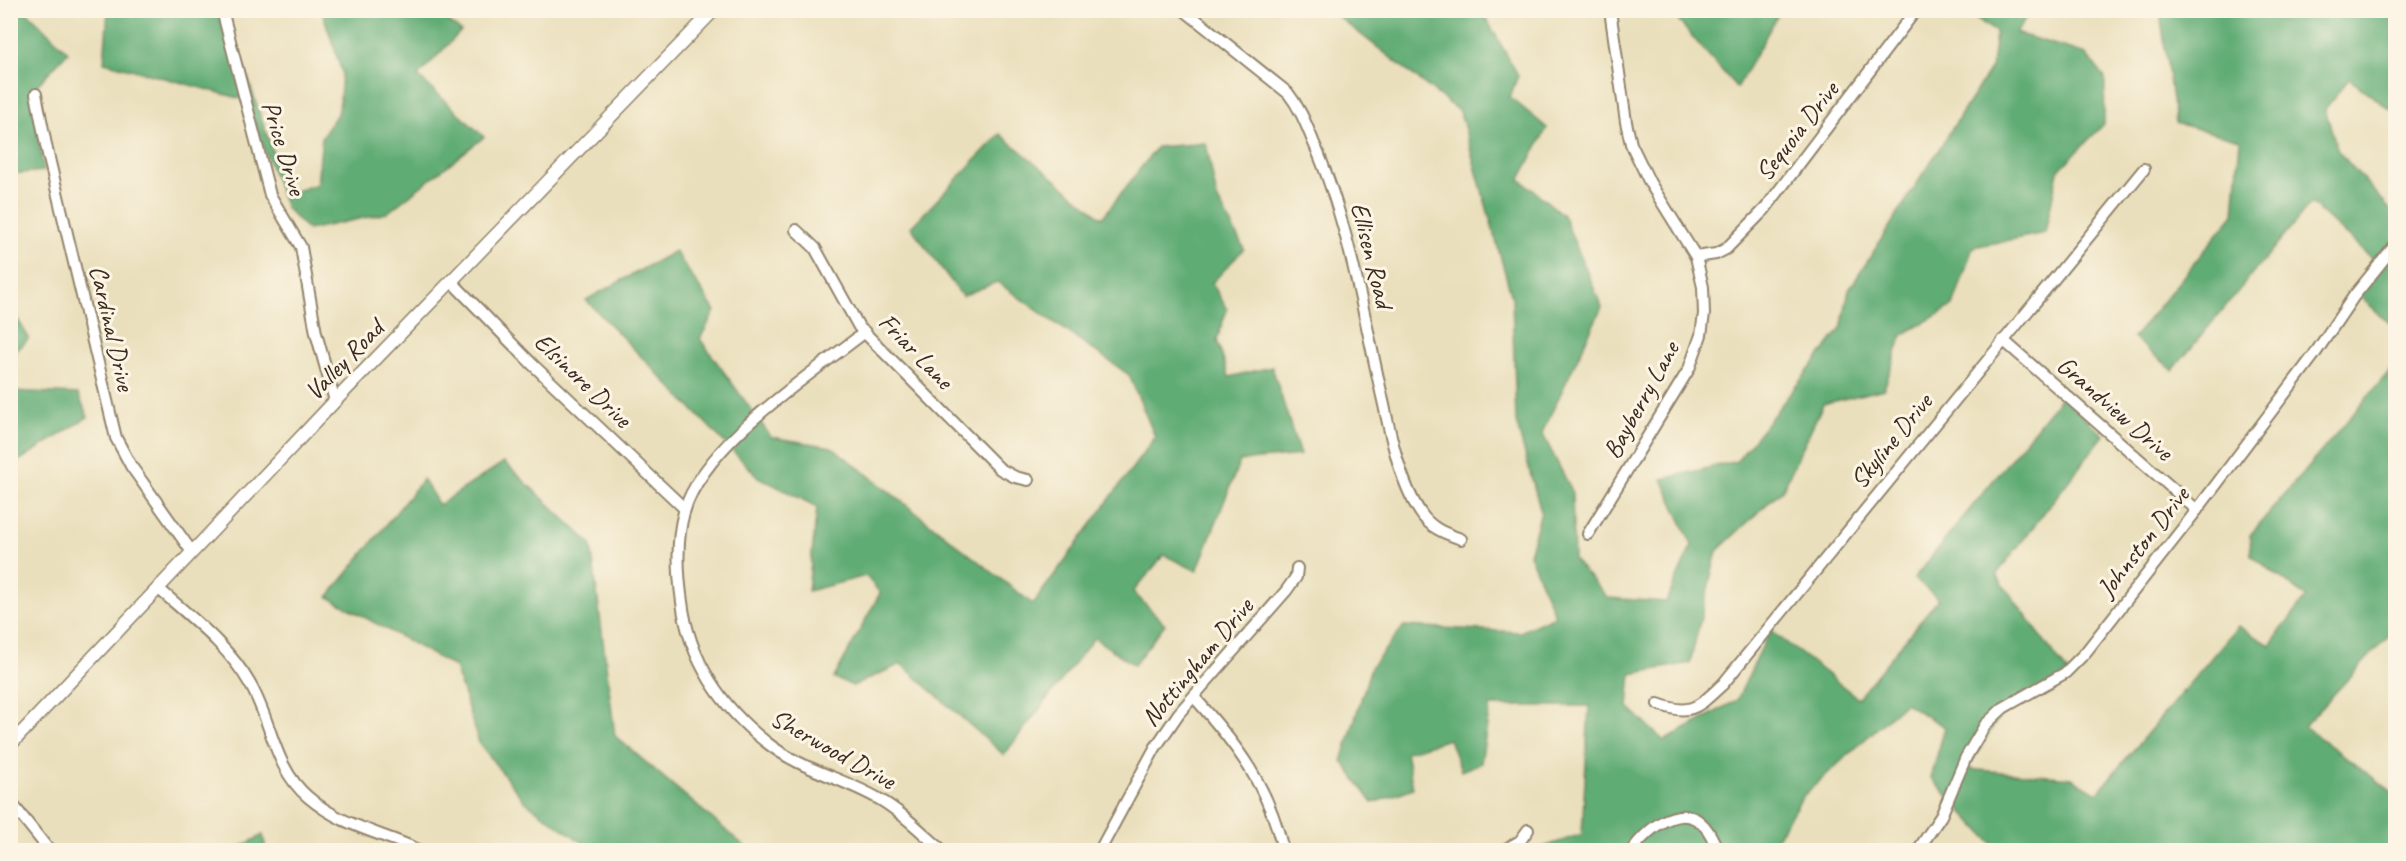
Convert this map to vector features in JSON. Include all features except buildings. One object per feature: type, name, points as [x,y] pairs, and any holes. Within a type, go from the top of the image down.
[{"type":"main road","name":"Valley Road","points":[[10,745],[334,401],[714,10]]},
{"type":"street","name":"Price Drive","points":[[222,10],[270,195],[301,247],[316,333],[334,401]]},
{"type":"street","name":"Ellisen Road","points":[[1184,10],[1288,93],[1297,104],[1327,171],[1339,211],[1389,428],[1410,493],[1420,513],[1435,529],[1461,539]]},
{"type":"street","name":"Bayberry Lane","points":[[1588,534],[1676,393],[1694,356],[1704,314],[1703,287],[1696,257],[1650,183],[1631,144],[1610,10]]},
{"type":"street","name":"Sequoia Drive","points":[[1696,257],[1716,254],[1726,249],[1765,209],[1916,10]]},
{"type":"street","name":"Cardinal Drive","points":[[36,94],[47,150],[116,438],[131,466],[192,552]]},
{"type":"street","name":"Skyline Drive","points":[[1658,704],[1674,710],[1698,707],[1723,684],[2144,169]]},
{"type":"street","name":"Friar Lane","points":[[796,230],[815,248],[859,327],[1000,469],[1015,477],[1028,480]]},
{"type":"street","name":"Johnston Drive","points":[[1918,850],[1941,816],[1966,757],[1984,725],[2003,708],[2065,673],[2085,653],[2197,510],[2314,355],[2354,296],[2396,244]]},
{"type":"street","name":"Elsinore Drive","points":[[451,281],[532,364],[685,509]]},
{"type":"street","name":"Sherwood Drive","points":[[865,332],[744,427],[719,453],[693,492],[681,525],[679,565],[685,624],[695,656],[722,698],[768,744],[829,777],[879,798],[942,850]]},
{"type":"street","name":"Grandview Drive","points":[[2003,340],[2197,510]]},
{"type":"street","name":"Nottingham Drive","points":[[1100,850],[1155,748],[1179,713],[1286,591],[1296,578],[1297,568]]},
{"type":"street","points":[[158,588],[237,663],[252,686],[284,768],[308,797],[349,825],[397,840],[419,850]]},
{"type":"street","points":[[1194,697],[1223,729],[1255,775],[1273,811],[1283,850]]},
{"type":"street","points":[[10,801],[49,850]]},
{"type":"street","points":[[1632,850],[1657,824],[1665,819],[1683,816],[1701,822],[1707,828],[1717,850]]},
{"type":"street","points":[[1504,850],[1520,841],[1528,830]]},
{"type":"green space","points":[[11,11],[26,11],[68,52],[31,92],[44,171],[11,174],[11,113],[14,109],[10,105]]},
{"type":"green space","points":[[108,11],[225,11],[287,194],[317,184],[322,137],[339,111],[342,72],[322,11],[435,11],[461,31],[418,76],[484,137],[387,213],[308,230],[286,208],[246,100],[104,62]]},
{"type":"green space","points":[[1331,11],[1482,11],[1518,75],[1510,97],[1547,128],[1520,179],[1563,215],[1602,307],[1542,433],[1572,491],[1574,560],[1608,598],[1666,602],[1692,545],[1662,479],[1737,461],[1841,329],[1849,290],[1992,66],[1996,32],[1964,11],[2031,11],[2016,33],[2086,54],[2105,78],[2104,124],[2058,171],[2045,233],[1973,247],[1953,306],[1902,335],[1884,389],[1823,404],[1783,489],[1717,551],[1690,663],[1631,674],[1628,707],[1664,741],[1737,700],[1770,630],[1858,698],[1938,599],[1914,578],[2061,397],[2104,435],[1996,575],[2068,673],[1999,717],[1967,769],[2072,778],[2097,793],[2238,626],[2270,645],[2306,597],[2251,555],[2250,535],[2394,366],[2395,360],[2395,629],[2304,726],[2395,794],[2395,850],[1998,850],[1931,778],[1945,727],[1905,703],[1803,796],[1769,850],[1535,850],[1582,834],[1589,706],[1490,706],[1481,763],[1461,771],[1449,739],[1406,752],[1413,788],[1373,803],[1342,761],[1371,667],[1404,626],[1520,632],[1555,616],[1529,554],[1541,512],[1516,422],[1512,298],[1460,112]]},
{"type":"green space","points":[[1689,11],[1780,11],[1737,88],[1676,18]]},
{"type":"green space","points":[[2160,11],[2395,11],[2395,113],[2349,79],[2325,109],[2338,151],[2395,215],[2395,328],[2357,294],[2380,266],[2311,203],[2173,370],[2133,338],[2234,214],[2240,140],[2175,123]]},
{"type":"green space","points":[[1000,134],[1102,218],[1157,147],[1206,143],[1217,198],[1244,249],[1212,283],[1227,309],[1217,340],[1229,377],[1272,367],[1300,455],[1240,461],[1197,571],[1164,555],[1133,592],[1165,624],[1134,665],[1094,638],[1004,755],[901,664],[853,686],[834,678],[880,593],[866,576],[808,591],[817,507],[758,477],[586,300],[675,251],[715,311],[700,339],[771,437],[832,447],[1033,604],[1155,437],[1129,375],[997,282],[962,296],[911,227]]},
{"type":"green space","points":[[11,309],[29,338],[10,357]]},
{"type":"green space","points":[[11,391],[78,394],[88,417],[11,466]]},
{"type":"green space","points":[[504,462],[591,544],[615,736],[749,850],[593,850],[524,801],[479,743],[455,667],[328,597],[423,479],[439,505]]},
{"type":"green space","points":[[263,835],[266,850],[235,850]]}]
